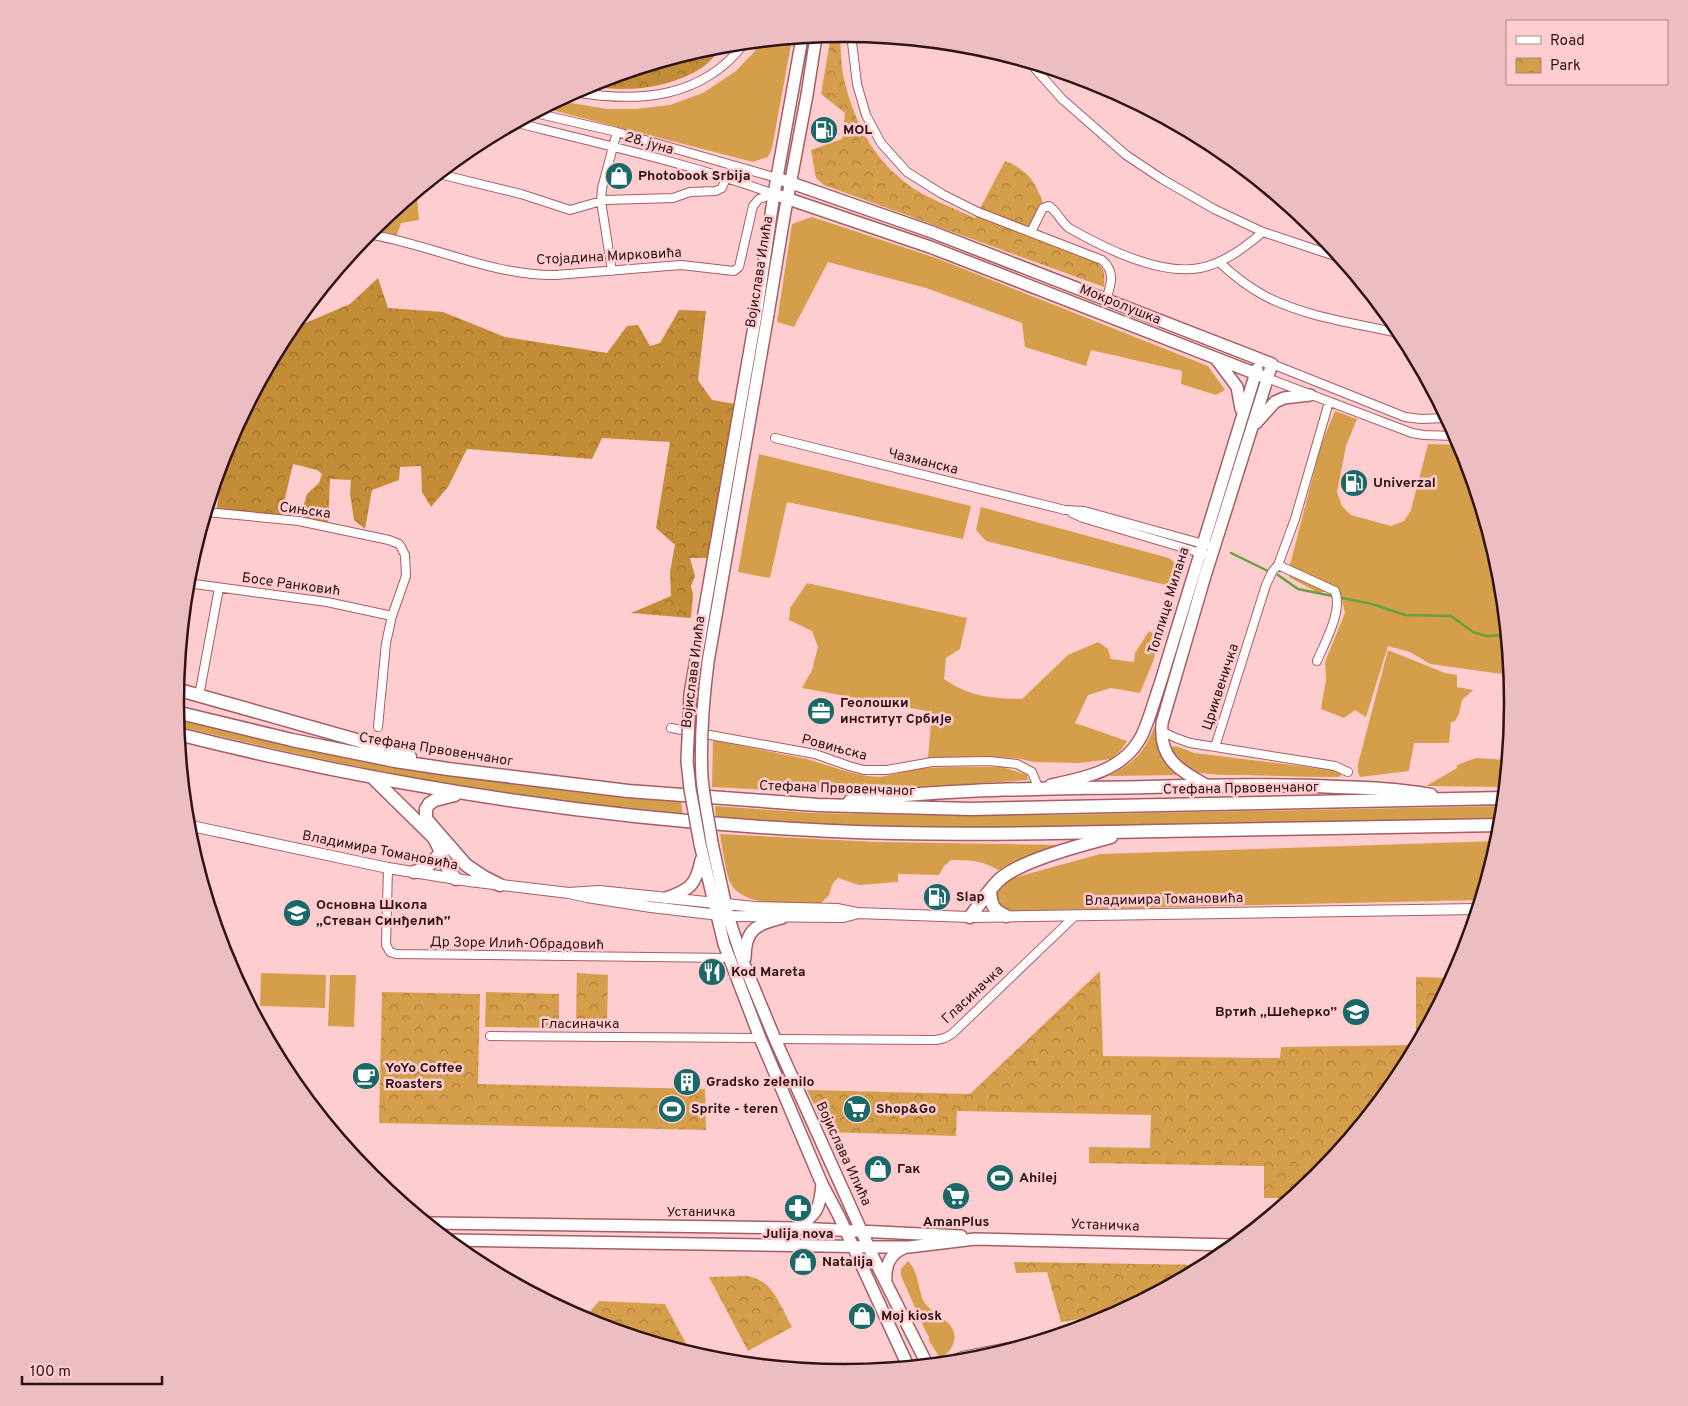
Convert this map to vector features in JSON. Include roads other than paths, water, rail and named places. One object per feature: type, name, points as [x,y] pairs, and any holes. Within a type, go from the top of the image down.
[{"type":"highway","points":[[184,691],[360,741],[448,769]]},
{"type":"highway","name":"Стефана Првовенчаног","points":[[184,714],[300,742],[448,769],[628,790],[818,805],[971,809],[1498,798]]},
{"type":"highway","points":[[185,736],[275,758],[442,791],[674,820],[791,829],[928,833],[1130,832],[1493,825]]},
{"type":"highway","points":[[372,777],[439,844],[446,867],[456,879]]},
{"type":"highway","points":[[818,805],[914,794],[1038,787],[1206,785],[1295,785],[1380,788],[1454,799]]},
{"type":"highway","points":[[465,793],[432,802],[426,809],[426,818],[466,865],[500,885]]},
{"type":"highway","points":[[970,917],[1000,880],[1012,871],[1081,846],[1130,832]]},
{"type":"highway","points":[[414,872],[431,864],[441,852]]},
{"type":"highway","points":[[990,891],[991,905],[998,912],[1006,916]]},
{"type":"main road","name":"Војислава Илића","points":[[719,903],[702,779],[701,737],[703,696],[815,43]]},
{"type":"main road","name":"Војислава Илића","points":[[801,44],[690,694],[687,761],[702,856],[723,916],[775,1039],[887,1286],[924,1359]]},
{"type":"main road","name":"Мокролушка","points":[[777,178],[932,232],[1272,364]]},
{"type":"main road","name":"Мокролушка","points":[[774,194],[868,224],[958,257],[1267,378]]},
{"type":"main road","points":[[1216,359],[1237,387],[1241,400],[1242,415]]},
{"type":"main road","name":"Топлице Милана","points":[[1038,787],[1087,777],[1117,763],[1132,750],[1142,735],[1160,684],[1260,360]]},
{"type":"main road","name":"Топлице Милана","points":[[1206,785],[1172,763],[1165,752],[1161,731],[1162,720],[1272,364]]},
{"type":"main road","points":[[1253,426],[1275,402],[1284,398],[1310,395]]},
{"type":"main road","points":[[1160,684],[1172,688]]},
{"type":"main road","points":[[666,898],[682,893],[691,887],[698,873],[702,856]]},
{"type":"main road","name":"Војислава Илића","points":[[723,916],[729,958],[760,1038],[822,1184],[905,1360]]},
{"type":"main road","points":[[744,964],[746,941],[752,930],[765,922],[782,918]]},
{"type":"main road","points":[[797,1228],[810,1219],[819,1208],[822,1184]]},
{"type":"main road","name":"Устаничка","points":[[436,1222],[797,1228],[953,1235],[975,1239]]},
{"type":"main road","name":"Устаничка","points":[[460,1240],[909,1247],[975,1239],[1221,1245]]},
{"type":"main road","points":[[887,1286],[886,1267],[899,1250],[909,1247]]},
{"type":"street","name":"Мокролушка","points":[[852,42],[857,84],[863,108],[873,130],[892,157],[915,178],[942,194],[999,221],[1099,258],[1110,269],[1112,278],[1112,284],[1106,300]]},
{"type":"street","points":[[588,94],[604,97],[632,97],[654,96],[677,91],[705,80],[728,62],[737,51]]},
{"type":"street","points":[[1038,72],[1062,99],[1126,155],[1162,179],[1196,199],[1263,232],[1327,253]]},
{"type":"street","name":"28. јуна","points":[[544,115],[617,132],[777,178]]},
{"type":"street","name":"28. јуна","points":[[525,125],[613,146],[726,178],[774,194]]},
{"type":"street","points":[[612,270],[601,201],[602,188],[617,132]]},
{"type":"street","points":[[446,176],[521,194],[570,210],[601,201],[673,198],[690,192],[716,192],[722,188],[726,178]]},
{"type":"street","name":"Стојадина Мирковића","points":[[377,236],[489,266],[536,275],[681,265],[734,270],[739,267],[753,206],[759,199],[774,194]]},
{"type":"street","points":[[1031,232],[1043,208],[1049,206],[1063,224],[1113,250],[1143,262],[1169,268],[1189,269],[1201,268],[1219,262],[1242,250],[1263,232]]},
{"type":"street","points":[[1219,262],[1251,288],[1282,304],[1324,317],[1390,331]]},
{"type":"street","name":"Мокролушка","points":[[1272,364],[1405,417],[1439,418]]},
{"type":"street","name":"Мокролушка","points":[[1267,378],[1412,433],[1447,436]]},
{"type":"street","name":"Цриквеничка","points":[[1329,402],[1295,519],[1278,565],[1272,572],[1266,585],[1215,748],[1335,766],[1348,772]]},
{"type":"street","name":"Чазманска","points":[[775,438],[1065,510],[1084,511],[1214,552]]},
{"type":"street","name":"Сињска","points":[[212,513],[306,522],[389,540],[398,544],[405,555],[406,576],[392,616]]},
{"type":"street","points":[[1278,565],[1335,591],[1337,595],[1338,604],[1334,618],[1316,661]]},
{"type":"street","name":"Босе Ранковић","points":[[194,584],[327,602],[392,616]]},
{"type":"street","points":[[199,696],[219,588]]},
{"type":"street","points":[[378,727],[386,643],[392,616]]},
{"type":"street","name":"Ровињска","points":[[671,728],[815,754],[864,770],[887,770],[932,762],[1004,762],[1016,764],[1032,772],[1038,787]]},
{"type":"street","points":[[1161,731],[1176,738],[1215,748]]},
{"type":"street","name":"Владимира Томановића","points":[[195,828],[388,868],[723,916],[782,918],[843,917],[857,913]]},
{"type":"street","name":"Др Зоре Илић-Обрадовић","points":[[388,868],[386,945],[390,952],[396,954],[729,958]]},
{"type":"street","name":"Владимира Томановића","points":[[569,893],[599,891],[755,906],[837,909],[857,913],[970,917],[1471,909]]},
{"type":"street","name":"Гласиначка","points":[[775,1039],[936,1040],[945,1038],[952,1034],[1076,914]]},
{"type":"street","name":"Гласиначка","points":[[490,1036],[760,1038]]},
{"type":"waterway","points":[[1231,553],[1270,572]]},
{"type":"waterway","points":[[1278,575],[1298,589],[1372,604],[1405,615],[1451,616],[1473,632],[1486,636],[1501,635]]},
{"type":"place","name":"MOL","points":[[824,130]]},
{"type":"place","name":"Photobook Srbija","points":[[619,176]]},
{"type":"place","name":"Univerzal","points":[[1354,483]]},
{"type":"place","name":"Геолошки институт Србије","points":[[821,711]]},
{"type":"place","name":"Slap","points":[[937,897]]},
{"type":"place","name":"Основна Школа „Стеван Синђелић”","points":[[297,913]]},
{"type":"place","name":"Kod Mareta","points":[[712,972]]},
{"type":"place","name":"Вртић „Шећерко”","points":[[1356,1012]]},
{"type":"place","name":"YoYo Coffee Roasters","points":[[366,1076]]},
{"type":"place","name":"Gradsko zelenilo","points":[[687,1082]]},
{"type":"place","name":"Sprite - teren","points":[[672,1109]]},
{"type":"place","name":"Shop&Go","points":[[857,1109]]},
{"type":"place","name":"Гак","points":[[878,1169]]},
{"type":"place","name":"Ahilej","points":[[1000,1178]]},
{"type":"place","name":"AmanPlus","points":[[956,1196]]},
{"type":"place","name":"Julija nova","points":[[798,1208]]},
{"type":"place","name":"Natalija","points":[[803,1262]]},
{"type":"place","name":"Moj kiosk","points":[[862,1316]]}]
